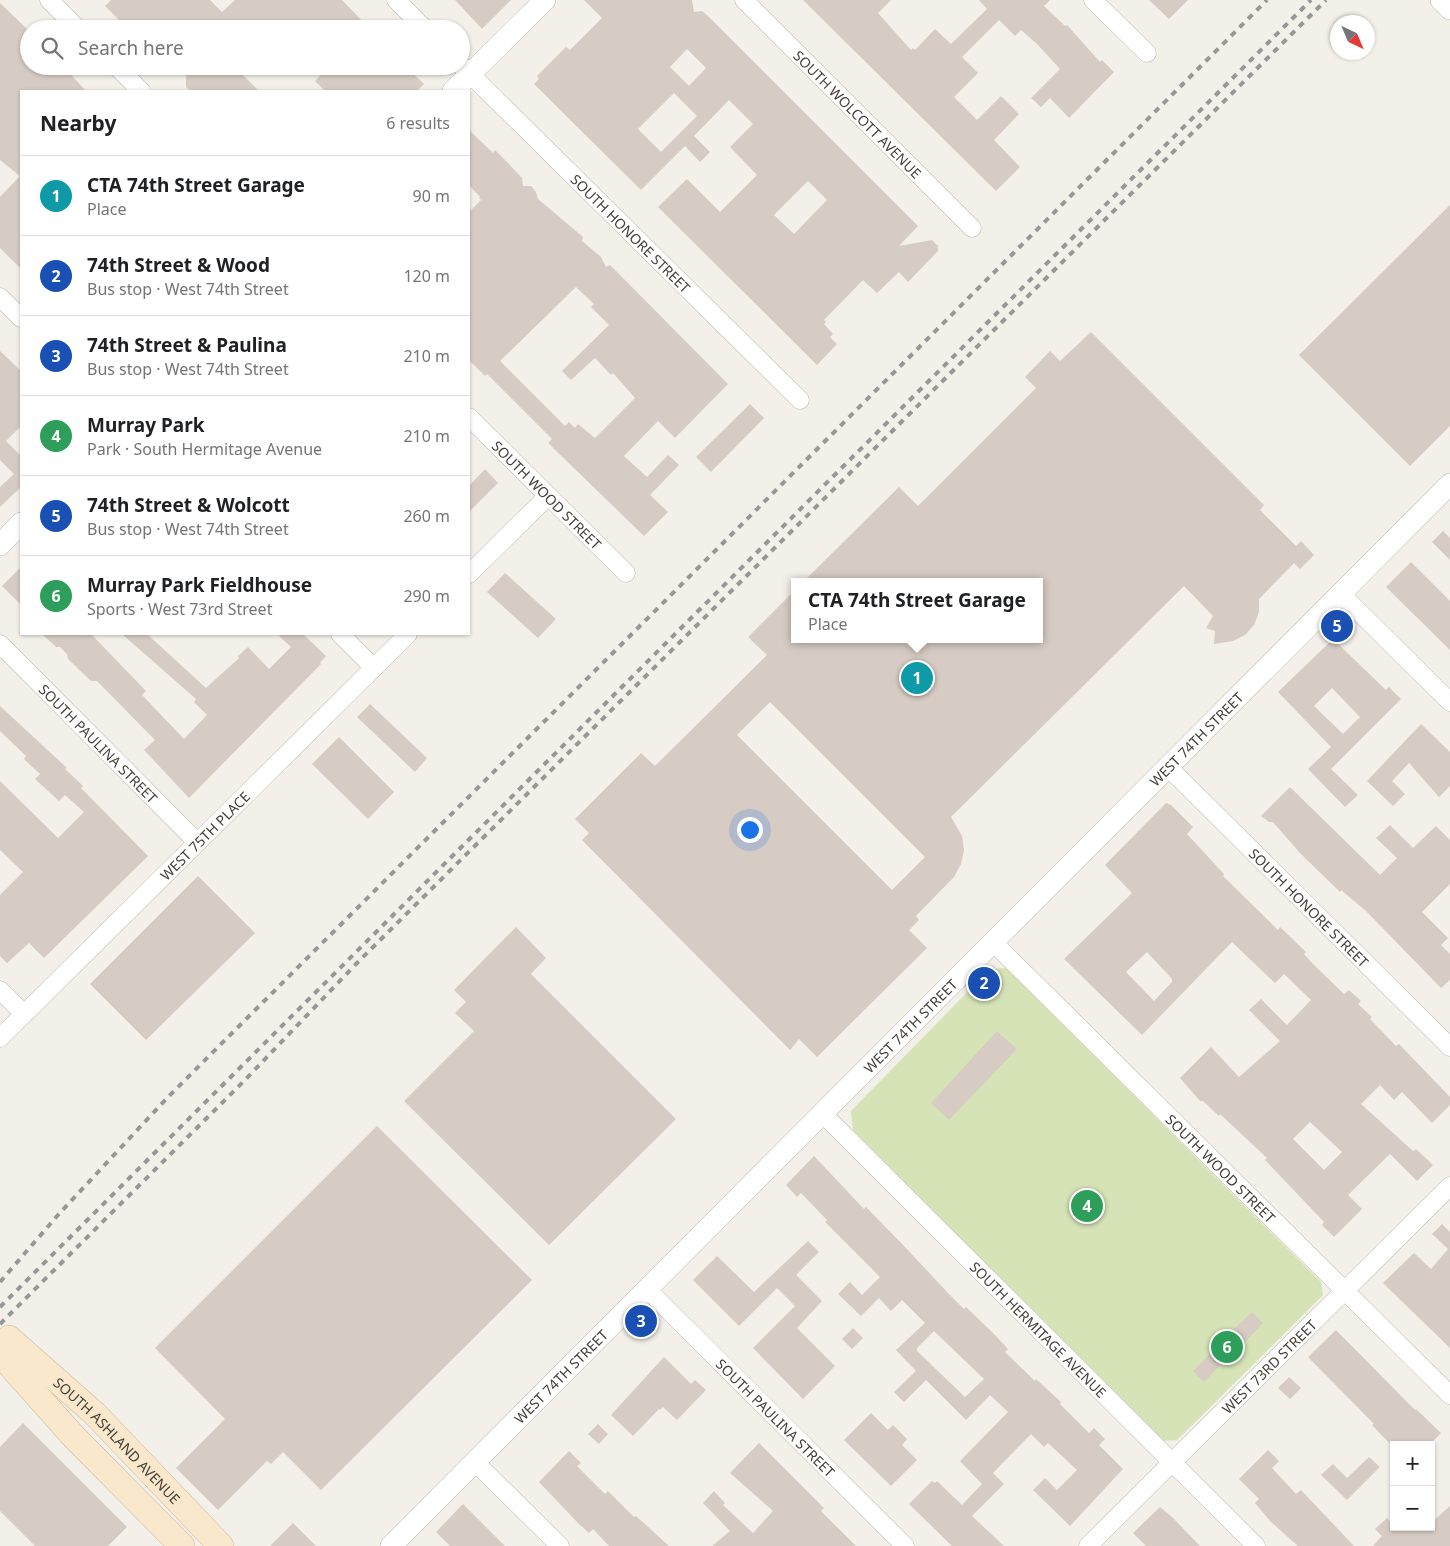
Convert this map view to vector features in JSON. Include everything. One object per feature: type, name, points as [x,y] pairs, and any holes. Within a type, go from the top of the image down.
[{"type":"main road","name":"SOUTH ASHLAND AVENUE","points":[[5,1346],[74,1437],[182,1546]]},
{"type":"main road","name":"SOUTH ASHLAND AVENUE","points":[[5,1346],[95,1414],[221,1546]]},
{"type":"street","points":[[49,0],[69,20]]},
{"type":"street","points":[[396,0],[416,20]]},
{"type":"street","points":[[470,66],[545,0]]},
{"type":"street","name":"SOUTH WOLCOTT AVENUE","points":[[744,0],[972,228]]},
{"type":"street","points":[[1093,0],[1147,53]]},
{"type":"street","points":[[1441,0],[1450,9]]},
{"type":"street","name":"SOUTH HONORE STREET","points":[[470,73],[800,400]]},
{"type":"street","points":[[125,75],[140,90]]},
{"type":"street","points":[[454,90],[462,75]]},
{"type":"street","points":[[0,297],[20,317]]},
{"type":"street","name":"SOUTH WOOD STREET","points":[[470,418],[626,573]]},
{"type":"street","name":"WEST 74TH STREET","points":[[391,1546],[1450,484]]},
{"type":"street","points":[[470,573],[548,496]]},
{"type":"street","points":[[0,544],[20,524]]},
{"type":"street","points":[[1340,593],[1450,702]]},
{"type":"street","points":[[341,635],[374,668]]},
{"type":"street","name":"WEST 75TH PLACE","points":[[0,1038],[407,635]]},
{"type":"street","name":"SOUTH PAULINA STREET","points":[[0,644],[197,842]]},
{"type":"street","name":"SOUTH HONORE STREET","points":[[1168,766],[1450,1047]]},
{"type":"street","name":"SOUTH WOOD STREET","points":[[993,942],[1450,1395]]},
{"type":"street","points":[[0,990],[24,1014]]},
{"type":"street","name":"SOUTH HERMITAGE AVENUE","points":[[822,1113],[1256,1546]]},
{"type":"street","name":"WEST 73RD STREET","points":[[1088,1546],[1450,1186]]},
{"type":"street","name":"SOUTH PAULINA STREET","points":[[646,1289],[905,1546]]},
{"type":"street","points":[[475,1462],[560,1546]]},
{"type":"green space","points":[[1006,968],[1321,1282],[1323,1295],[1177,1440],[1162,1441],[853,1130],[851,1111],[990,969]]},
{"type":"building","points":[[111,0],[210,0],[222,12],[235,0],[342,0],[361,20],[119,20],[105,6]]},
{"type":"building","points":[[455,0],[511,0],[482,29]]},
{"type":"building","points":[[584,0],[692,0],[694,12],[702,11],[709,17],[918,226],[899,246],[932,240],[938,246],[938,251],[908,282],[899,272],[877,293],[863,280],[824,320],[826,322],[824,324],[833,334],[830,337],[837,344],[817,365],[658,207],[687,179],[720,212],[757,175],[730,147],[753,124],[729,100],[694,136],[710,152],[700,162],[685,146],[641,190],[534,84],[539,79],[537,76],[566,47],[570,50],[602,18]],"holes":[[[687,49],[706,68],[689,86],[670,67]],[[674,93],[697,116],[661,152],[638,129]],[[808,181],[827,200],[794,234],[774,215]]]},
{"type":"building","points":[[803,0],[891,0],[878,13],[911,50],[913,48],[915,50],[935,29],[951,44],[987,9],[979,0],[1050,0],[1044,6],[1065,26],[1067,25],[1100,62],[1102,60],[1114,72],[1069,118],[1050,98],[1041,107],[1031,98],[1060,69],[1021,30],[1015,36],[999,20],[962,57],[978,73],[954,97],[977,120],[1001,96],[1019,114],[994,140],[1020,167],[996,191]]},
{"type":"building","points":[[1149,0],[1188,0],[1169,19]]},
{"type":"building","points":[[0,3],[20,22],[20,75],[71,75],[85,90],[20,90],[20,176],[0,160]]},
{"type":"building","points":[[186,75],[243,75],[258,90],[190,90],[186,87]]},
{"type":"building","points":[[321,75],[414,75],[424,84],[418,90],[324,90],[315,81]]},
{"type":"building","points":[[470,131],[493,153],[495,150],[522,178],[523,186],[531,186],[536,192],[538,199],[583,237],[582,241],[601,257],[606,267],[610,265],[728,384],[675,438],[658,421],[624,456],[647,477],[668,455],[679,465],[650,495],[668,512],[644,536],[548,443],[552,439],[487,374],[485,376],[470,361],[470,211],[481,200],[470,186]],"holes":[[[576,287],[594,304],[591,307],[609,325],[562,371],[571,380],[595,358],[611,375],[613,373],[635,398],[595,438],[578,424],[575,428],[569,422],[565,426],[500,361]]]},
{"type":"building","points":[[20,176],[20,268],[0,248],[0,197]]},
{"type":"building","points":[[1450,205],[1450,426],[1410,466],[1299,355]]},
{"type":"building","points":[[1091,332],[1264,505],[1260,510],[1296,546],[1301,541],[1314,555],[1300,569],[1294,563],[1259,599],[1259,612],[1254,625],[1245,635],[1233,641],[1214,644],[1215,631],[1206,628],[1213,616],[1184,586],[951,817],[962,836],[964,850],[961,864],[954,877],[916,916],[919,920],[909,930],[927,948],[817,1057],[799,1039],[790,1050],[582,840],[589,833],[575,819],[641,753],[655,766],[767,655],[748,637],[791,594],[791,643],[1043,643],[1043,578],[807,578],[899,487],[918,506],[1036,388],[1025,377],[1050,351],[1060,361]],"holes":[[[770,702],[925,857],[892,890],[737,735]]]},
{"type":"building","points":[[0,351],[20,370],[20,427],[6,441],[20,455],[20,488],[0,507],[0,487],[14,474],[0,460]]},
{"type":"building","points":[[750,404],[764,418],[711,472],[696,457]]},
{"type":"building","points":[[485,469],[498,483],[470,511],[470,485]]},
{"type":"building","points":[[1443,531],[1450,538],[1450,560],[1432,542]]},
{"type":"building","points":[[1411,562],[1450,601],[1450,650],[1386,587]]},
{"type":"building","points":[[20,568],[20,604],[2,586]]},
{"type":"building","points":[[505,573],[556,619],[538,638],[487,592]]},
{"type":"building","points":[[43,635],[92,635],[146,691],[142,695],[184,739],[207,715],[194,702],[196,699],[123,635],[148,635],[206,688],[239,658],[238,656],[248,647],[269,669],[291,647],[278,635],[304,635],[326,656],[321,664],[189,798],[144,750],[155,740],[97,681],[91,681],[68,659],[67,654],[60,647],[56,647]]},
{"type":"building","points":[[1333,639],[1386,690],[1389,687],[1401,699],[1331,769],[1358,795],[1345,807],[1308,769],[1331,747],[1278,692]],"holes":[[[1332,688],[1360,717],[1343,734],[1314,706]]]},
{"type":"building","points":[[370,704],[427,758],[415,772],[357,717]]},
{"type":"building","points":[[0,706],[67,768],[65,769],[83,786],[81,788],[148,856],[44,958],[29,943],[7,963],[0,956],[0,895],[23,872],[0,850],[0,781],[58,838],[84,812],[65,795],[59,801],[35,779],[40,774],[24,759],[26,756],[0,731]]},
{"type":"building","points":[[1421,724],[1450,752],[1450,786],[1439,797],[1409,763],[1392,781],[1405,794],[1393,806],[1367,781]]},
{"type":"building","points":[[339,737],[394,792],[368,819],[312,764]]},
{"type":"building","points":[[1290,787],[1380,875],[1397,858],[1376,838],[1390,825],[1413,848],[1436,826],[1450,840],[1450,884],[1422,912],[1448,938],[1441,945],[1450,954],[1450,980],[1441,988],[1366,911],[1341,890],[1340,892],[1300,853],[1273,822],[1269,822],[1261,816]]},
{"type":"building","points":[[1166,803],[1171,805],[1193,827],[1187,834],[1224,874],[1223,876],[1278,930],[1280,927],[1306,952],[1304,954],[1344,994],[1349,990],[1361,1001],[1358,1004],[1372,1017],[1370,1019],[1396,1046],[1399,1044],[1450,1097],[1450,1105],[1432,1123],[1402,1092],[1394,1100],[1380,1085],[1361,1104],[1413,1151],[1416,1149],[1433,1165],[1417,1181],[1390,1154],[1348,1195],[1362,1209],[1334,1237],[1322,1225],[1324,1222],[1265,1160],[1267,1158],[1220,1114],[1219,1116],[1203,1101],[1200,1101],[1180,1078],[1211,1047],[1239,1077],[1280,1041],[1249,1010],[1261,999],[1287,1025],[1311,1000],[1284,974],[1275,983],[1232,942],[1142,1035],[1064,959],[1132,893],[1105,865]],"holes":[[[1147,952],[1172,979],[1172,982],[1154,1001],[1126,972]],[[1310,1122],[1342,1152],[1324,1170],[1293,1139]]]},
{"type":"building","points":[[198,876],[255,933],[146,1040],[90,984]]},
{"type":"building","points":[[516,927],[546,958],[531,974],[676,1119],[549,1245],[404,1101],[474,1031],[455,1013],[466,1002],[454,990]]},
{"type":"building","points":[[997,1031],[1017,1049],[949,1120],[931,1103]]},
{"type":"building","points":[[377,1126],[532,1280],[321,1490],[283,1452],[271,1464],[267,1461],[218,1510],[176,1468],[225,1419],[155,1348]]},
{"type":"building","points":[[814,1156],[964,1309],[966,1307],[994,1334],[1008,1349],[1005,1352],[1035,1381],[1036,1379],[1061,1402],[1060,1404],[1089,1433],[1094,1428],[1105,1439],[1099,1445],[1123,1469],[1070,1526],[1033,1490],[1045,1478],[1057,1490],[1077,1470],[1048,1443],[1044,1447],[1031,1434],[993,1473],[1004,1484],[972,1516],[1004,1546],[952,1546],[909,1504],[932,1481],[935,1483],[937,1481],[962,1505],[982,1484],[960,1461],[1008,1412],[990,1395],[966,1420],[926,1380],[904,1402],[894,1392],[916,1371],[896,1350],[925,1323],[902,1300],[891,1311],[879,1298],[861,1316],[838,1294],[850,1282],[862,1295],[880,1277],[825,1222],[827,1220],[801,1193],[797,1197],[786,1185]],"holes":[[[934,1331],[984,1379],[965,1397],[917,1351],[917,1348]]]},
{"type":"building","points":[[1442,1224],[1450,1232],[1450,1348],[1383,1283],[1414,1253],[1431,1269],[1448,1249],[1432,1234]]},
{"type":"building","points":[[808,1241],[819,1252],[796,1275],[822,1301],[797,1328],[835,1366],[803,1399],[753,1348],[795,1306],[777,1288],[739,1326],[693,1280],[717,1256],[754,1292]]},
{"type":"building","points":[[1252,1312],[1263,1323],[1204,1382],[1193,1371],[1214,1350],[1212,1348],[1217,1343],[1217,1336],[1224,1337],[1230,1333]]},
{"type":"building","points":[[853,1328],[863,1338],[852,1349],[842,1339]]},
{"type":"building","points":[[1336,1330],[1415,1410],[1441,1433],[1433,1441],[1390,1441],[1390,1444],[1372,1425],[1374,1424],[1308,1357]]},
{"type":"building","points":[[664,1357],[691,1384],[695,1380],[706,1390],[677,1420],[663,1407],[633,1436],[611,1415]]},
{"type":"building","points":[[1289,1377],[1301,1388],[1290,1399],[1278,1388]]},
{"type":"building","points":[[871,1413],[888,1430],[893,1425],[907,1439],[902,1445],[917,1460],[891,1486],[844,1440]]},
{"type":"building","points":[[23,1423],[127,1527],[108,1546],[35,1546],[0,1511],[0,1447]]},
{"type":"building","points":[[598,1424],[608,1434],[599,1444],[588,1434]]},
{"type":"building","points":[[759,1443],[824,1508],[821,1511],[856,1546],[712,1546],[730,1531],[703,1503],[714,1491],[725,1503],[723,1505],[753,1533],[773,1511],[730,1473]]},
{"type":"building","points":[[1268,1450],[1279,1461],[1272,1468],[1296,1494],[1301,1490],[1354,1546],[1298,1546],[1270,1521],[1255,1503],[1259,1499],[1239,1479]]},
{"type":"building","points":[[569,1451],[581,1463],[577,1466],[605,1494],[608,1491],[634,1517],[636,1516],[669,1546],[609,1546],[593,1529],[589,1533],[578,1523],[539,1482]]},
{"type":"building","points":[[1369,1457],[1380,1467],[1347,1500],[1321,1475],[1333,1464],[1347,1478]]},
{"type":"building","points":[[463,1504],[505,1546],[450,1546],[436,1532]]},
{"type":"building","points":[[1450,1506],[1450,1546],[1373,1546],[1382,1536],[1375,1529],[1387,1518],[1390,1522],[1390,1531],[1435,1531],[1435,1519]]},
{"type":"building","points":[[1160,1507],[1200,1546],[1146,1546],[1133,1533]]},
{"type":"building","points":[[293,1523],[316,1546],[270,1546]]},
{"type":"railway","points":[[0,1282],[58,1215],[168,1097],[1267,0]]},
{"type":"railway","points":[[0,1307],[1311,0]]},
{"type":"railway","points":[[0,1324],[244,1081],[357,963],[1326,0]]},
{"type":"place","name":"74th Street & Wolcott","points":[[1337,626]]},
{"type":"place","name":"CTA 74th Street Garage","points":[[917,678]]},
{"type":"place","name":"74th Street & Wood","points":[[984,983]]},
{"type":"place","name":"Murray Park","points":[[1087,1206]]},
{"type":"place","name":"74th Street & Paulina","points":[[641,1321]]},
{"type":"place","name":"Murray Park Fieldhouse","points":[[1227,1347]]}]
